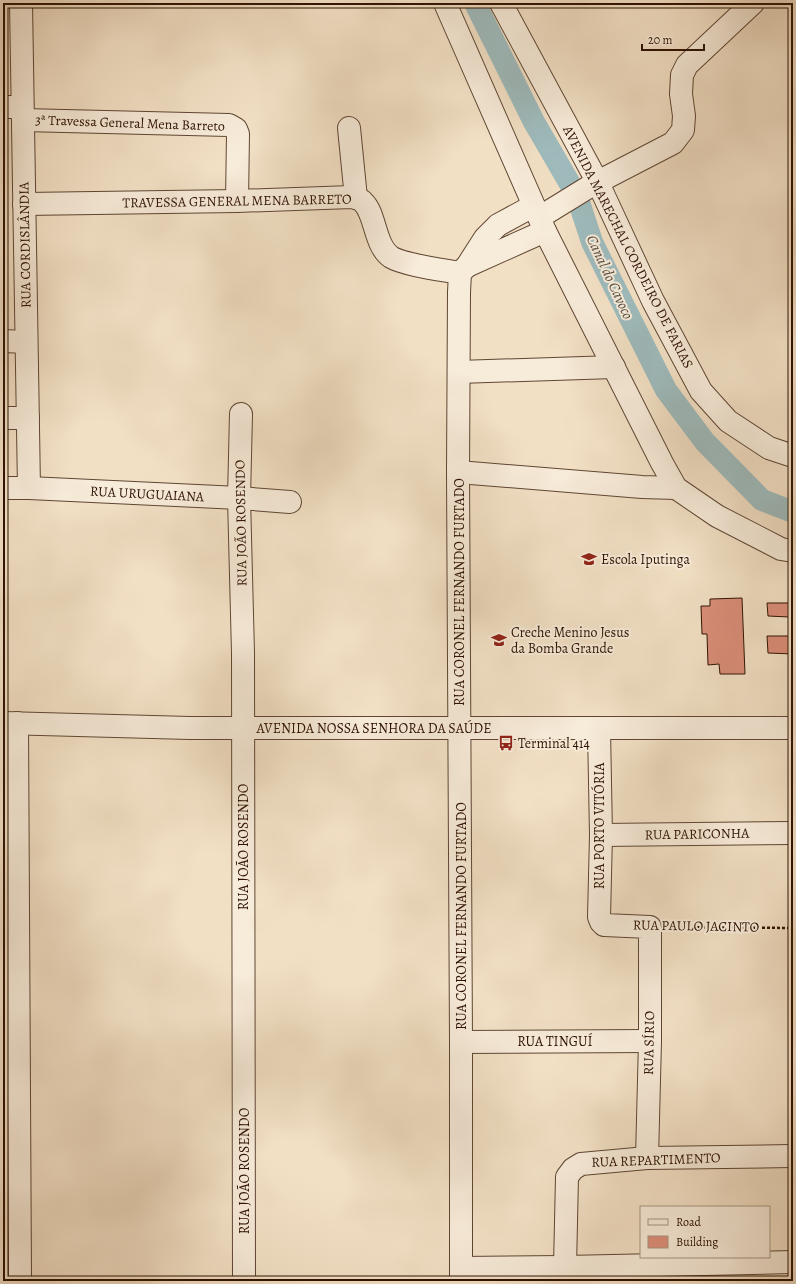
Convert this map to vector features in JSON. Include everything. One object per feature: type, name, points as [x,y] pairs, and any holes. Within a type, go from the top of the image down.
[{"type":"street","name":"RUA CORDISLÂNDIA","points":[[21,3],[16,111],[24,204],[29,488]]},
{"type":"street","points":[[446,3],[541,217],[614,367],[676,488],[717,516],[781,549],[793,551]]},
{"type":"street","name":"AVENIDA MARECHAL CORDEIRO DE FARIAS","points":[[501,3],[701,390],[728,421],[769,448],[793,456]]},
{"type":"street","name":"RUA CORONEL FERNANDO FURTADO","points":[[461,1274],[458,472],[459,292],[464,270],[485,238],[498,225],[541,217],[595,184],[673,143],[683,130],[684,116],[681,90],[682,75],[687,65],[747,5]]},
{"type":"street","name":"3ª Travessa General Mena Barreto","points":[[16,111],[229,125],[236,129],[238,134],[237,201]]},
{"type":"street","points":[[349,128],[356,198]]},
{"type":"street","name":"TRAVESSA GENERAL MENA BARRETO","points":[[24,204],[237,201],[352,197],[362,201],[368,207],[384,250],[392,257],[404,262],[464,270]]},
{"type":"street","points":[[3,341],[26,342]]},
{"type":"street","points":[[459,372],[614,367]]},
{"type":"street","name":"RUA JOÃO ROSENDO","points":[[240,414],[239,498],[243,653],[244,1281]]},
{"type":"street","points":[[3,418],[28,418]]},
{"type":"street","points":[[458,472],[642,487],[676,488]]},
{"type":"street","name":"RUA URUGUAIANA","points":[[3,488],[239,498],[290,502]]},
{"type":"street","points":[[10,723],[20,1281]]},
{"type":"street","name":"AVENIDA NOSSA SENHORA DA SAÚDE","points":[[10,723],[243,728],[793,728]]},
{"type":"street","name":"RUA PORTO VITÓRIA","points":[[599,729],[601,835],[599,918],[601,922]]},
{"type":"street","name":"RUA PARICONHA","points":[[601,835],[793,833]]},
{"type":"street","name":"RUA PAULO JACINTO","points":[[601,922],[604,925],[650,927]]},
{"type":"street","name":"RUA SÍRIO","points":[[647,1158],[650,1041],[650,927]]},
{"type":"street","name":"RUA TINGUÍ","points":[[461,1042],[650,1041]]},
{"type":"street","name":"RUA REPARTIMENTO","points":[[565,1267],[567,1177],[573,1169],[581,1164],[647,1158],[793,1156]]},
{"type":"street","points":[[461,1274],[565,1267],[793,1262]]},
{"type":"path","name":"RUA PAULO JACINTO","points":[[650,927],[793,928]]},
{"type":"building","points":[[742,598],[745,674],[720,674],[719,664],[708,665],[707,634],[702,634],[701,606],[710,606],[710,599]]},
{"type":"building","points":[[767,603],[793,603],[793,654],[768,653],[767,636],[789,636],[789,617],[768,616]]},
{"type":"waterway","name":"Canal do Cavoco","points":[[475,3],[534,122],[577,196],[592,242],[666,390],[705,442],[762,500],[793,512]]},
{"type":"place","name":"Escola Iputinga","points":[[589,559]]},
{"type":"place","name":"Creche Menino Jesus da Bomba Grande","points":[[499,640]]},
{"type":"place","name":"Terminal 414","points":[[506,743]]}]
